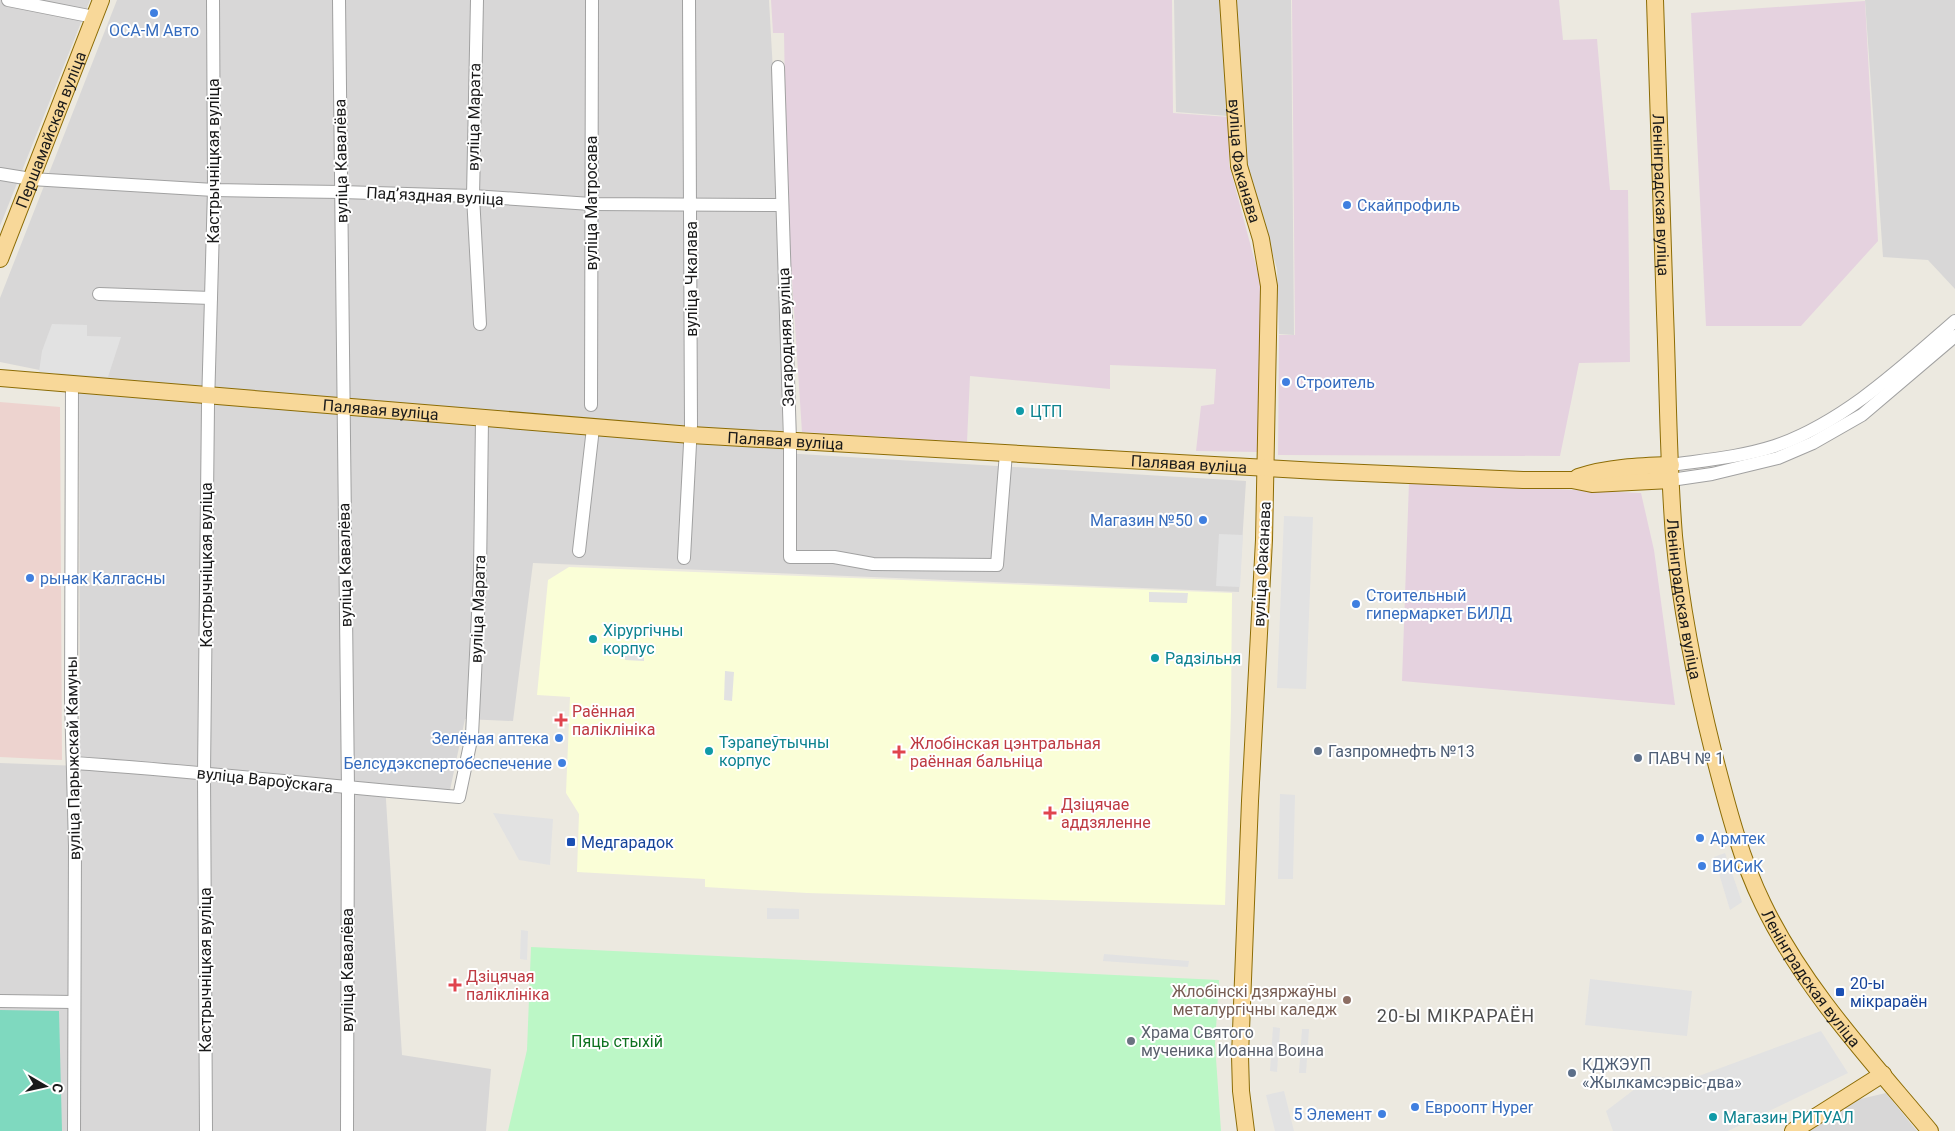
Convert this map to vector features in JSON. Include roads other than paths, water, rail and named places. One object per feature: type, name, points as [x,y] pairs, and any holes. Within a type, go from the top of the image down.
[{"type":"main road","name":"Першамайская вуліца","points":[[0,259],[100,0]]},
{"type":"main road","name":"вуліца Факанава","points":[[1228,0],[1239,166],[1261,239],[1269,286],[1266,468],[1240,1056],[1241,1091],[1246,1131]]},
{"type":"main road","name":"Ленінградская вуліца","points":[[1655,0],[1674,535],[1681,597],[1692,660],[1724,793],[1737,840],[1763,904],[1787,948],[1816,993],[1930,1131]]},
{"type":"main road","name":"Палявая вуліца","points":[[0,378],[593,428],[1266,468],[1523,480],[1572,480],[1591,473],[1639,466],[1671,472]]},
{"type":"main road","points":[[1793,1131],[1883,1074]]},
{"type":"street","points":[[8,0],[94,18]]},
{"type":"street","name":"Кастрычніцкая вуліца","points":[[206,1131],[204,774],[208,396],[214,190],[213,0]]},
{"type":"street","name":"вуліца Кавалёва","points":[[338,0],[342,192],[348,788],[347,1131]]},
{"type":"street","name":"вуліца Марата","points":[[477,0],[473,196],[480,324]]},
{"type":"street","name":"вуліца Матросава","points":[[591,405],[592,0]]},
{"type":"street","name":"вуліца Чкалава","points":[[684,558],[690,434],[691,206],[689,0]]},
{"type":"street","name":"Загародняя вуліца","points":[[778,67],[790,440],[790,556],[834,557],[873,564],[998,566],[1006,453]]},
{"type":"street","name":"Падʼяздная вуліца","points":[[0,174],[31,180],[214,190],[473,196],[591,204],[781,205]]},
{"type":"street","points":[[99,294],[211,298]]},
{"type":"street","points":[[1671,472],[1775,446],[1806,433],[1852,406],[1955,321]]},
{"type":"street","points":[[1671,472],[1712,474],[1778,458],[1813,443],[1862,415],[1955,336]]},
{"type":"street","name":"вуліца Парыжскай Камуны","points":[[72,384],[72,763],[76,846],[74,1131]]},
{"type":"street","name":"вуліца Марата","points":[[458,797],[472,735],[480,574],[482,419]]},
{"type":"street","points":[[579,552],[593,428]]},
{"type":"street","name":"вуліца Вароўскага","points":[[72,763],[458,797]]},
{"type":"street","points":[[0,1001],[74,1002]]},
{"type":"place","name":"ОСА-М Авто","points":[[154,13]]},
{"type":"place","name":"Скайпрофиль","points":[[1347,205]]},
{"type":"place","name":"Строитель","points":[[1286,382]]},
{"type":"place","name":"ЦТП","points":[[1020,411]]},
{"type":"place","name":"Магазин №50","points":[[1203,520]]},
{"type":"place","name":"рынак Калгасны","points":[[30,578]]},
{"type":"place","name":"Стоительный гипермаркет БИЛД","points":[[1356,604]]},
{"type":"place","name":"Хірургічны корпус","points":[[593,639]]},
{"type":"place","name":"Радзільня","points":[[1155,658]]},
{"type":"place","name":"Раённая паліклініка","points":[[561,720]]},
{"type":"place","name":"Зелёная аптека","points":[[559,738]]},
{"type":"place","name":"Тэрапеўтычны корпус","points":[[709,751]]},
{"type":"place","name":"Газпромнефть №13","points":[[1318,751]]},
{"type":"place","name":"Жлобінская цэнтральная раённая бальніца","points":[[899,752]]},
{"type":"place","name":"ПАВЧ № 1","points":[[1638,758]]},
{"type":"place","name":"Белсудэкспертобеспечение","points":[[562,763]]},
{"type":"place","name":"Дзіцячае аддзяленне","points":[[1050,813]]},
{"type":"place","name":"Армтек","points":[[1700,838]]},
{"type":"place","name":"Медгарадок","points":[[571,842]]},
{"type":"place","name":"ВИСиК","points":[[1702,866]]},
{"type":"place","name":"Дзіцячая паліклініка","points":[[455,985]]},
{"type":"place","name":"20-ы мікрараён","points":[[1840,992]]},
{"type":"place","name":"Жлобінскі дзяржаўны металургічны каледж","points":[[1347,1000]]},
{"type":"place","name":"Храма Святого мученика Иоанна Воина","points":[[1131,1041]]},
{"type":"place","name":"КДЖЭУП «Жылкамсэрвіс-два»","points":[[1572,1073]]},
{"type":"place","name":"Евроопт Hyper","points":[[1415,1107]]},
{"type":"place","name":"5 Элемент","points":[[1382,1114]]},
{"type":"place","name":"Магазин РИТУАЛ","points":[[1713,1117]]},
{"type":"district","name":"20-Ы МІКРАРАЁН","points":[[1456,1015]]},
{"type":"park label","name":"Пяць стыхій","points":[[617,1041]]}]
